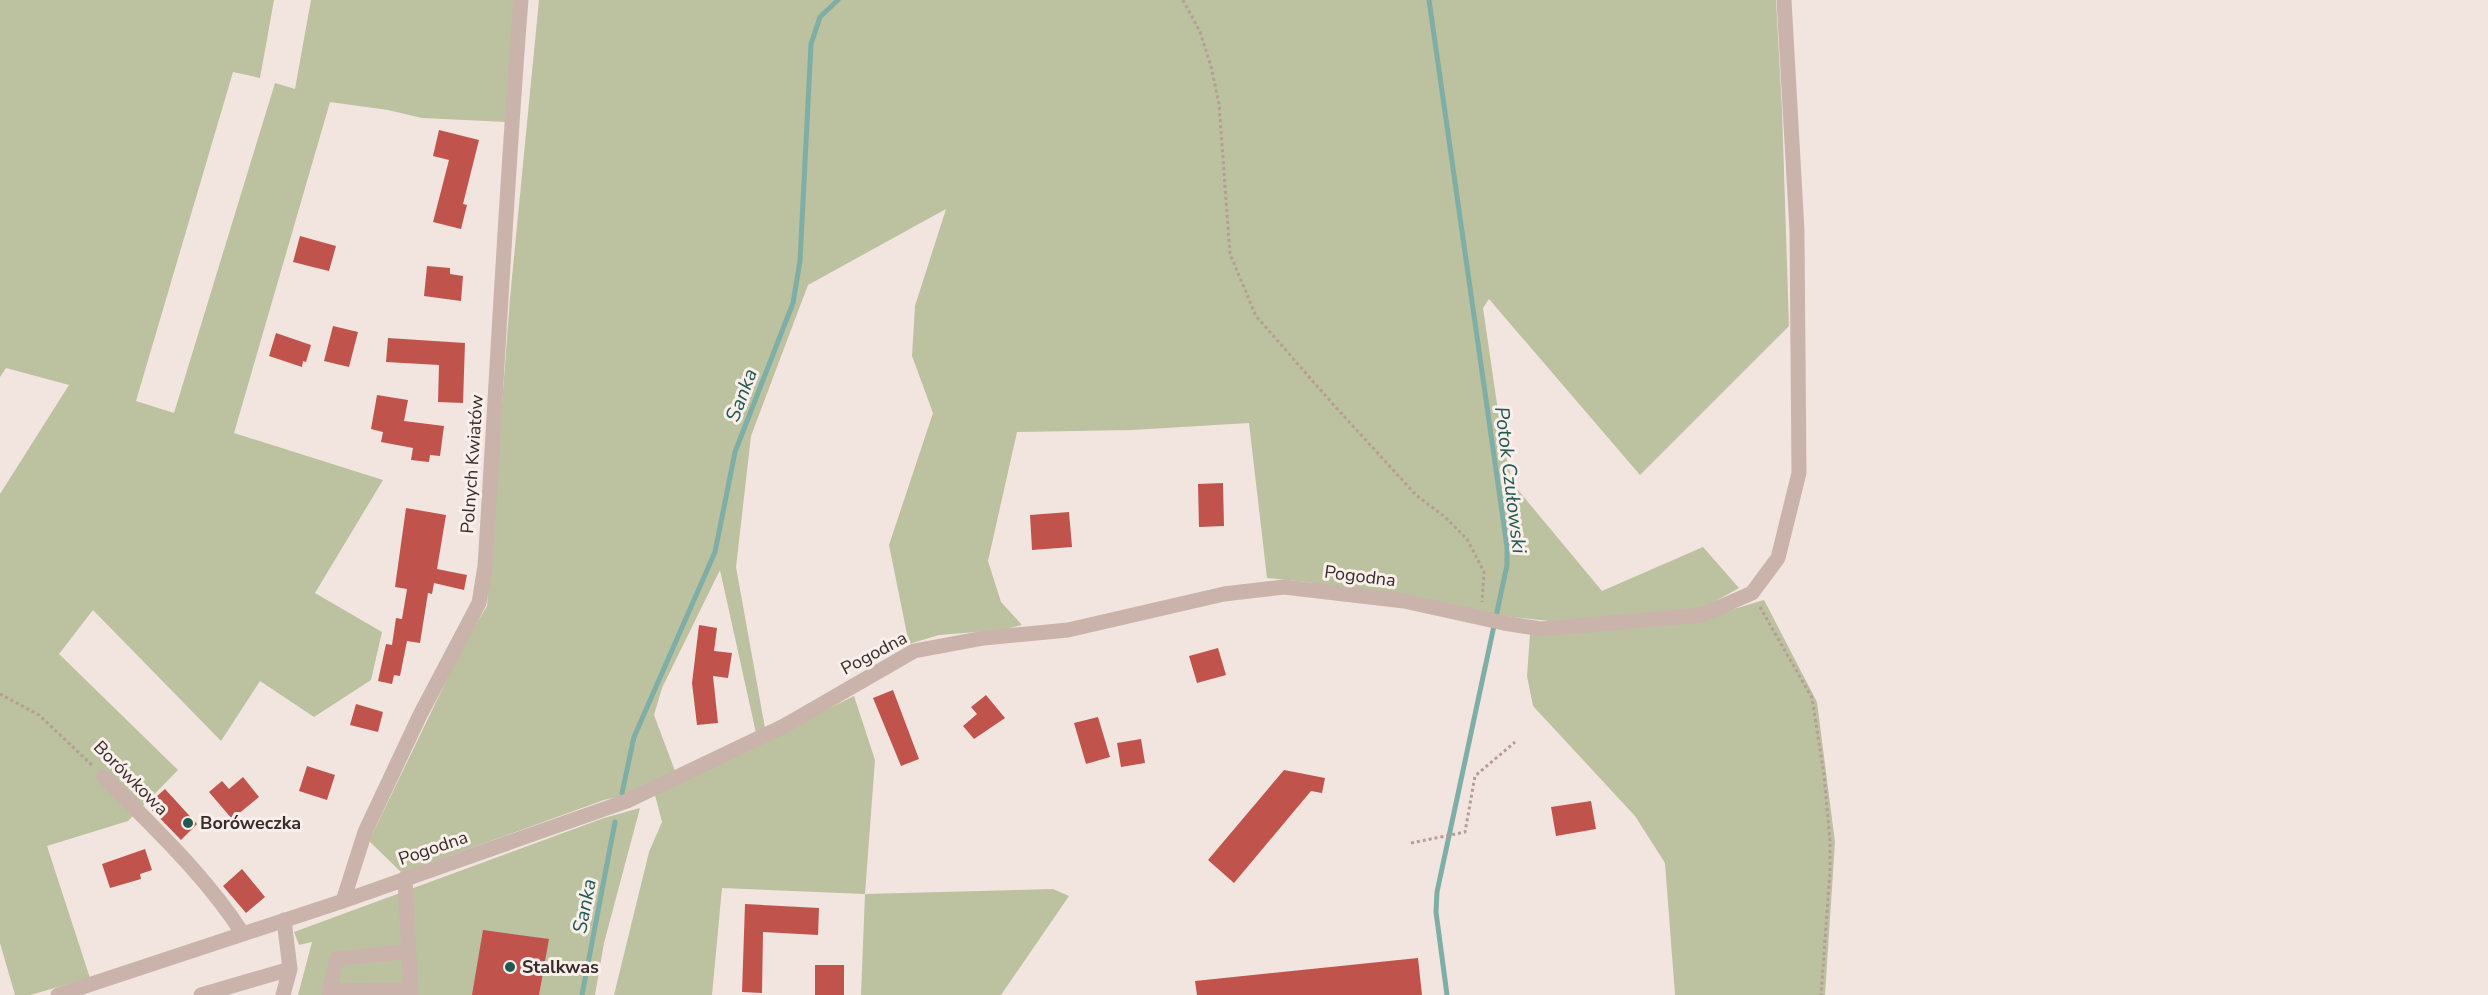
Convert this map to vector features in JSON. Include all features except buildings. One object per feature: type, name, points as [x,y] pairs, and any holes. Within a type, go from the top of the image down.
[{"type":"street","name":"Polnych Kwiatów","points":[[343,901],[365,832],[420,715],[479,603],[485,566],[506,240],[508,160],[521,0]]},
{"type":"street","points":[[1752,593],[1778,558],[1799,473],[1797,231],[1784,0]]},
{"type":"street","name":"Pogodna","points":[[58,995],[343,901],[627,801],[784,726],[914,651],[984,638],[1068,630],[1224,594],[1284,587],[1404,601],[1482,619],[1541,629],[1702,615],[1752,593]]},
{"type":"street","name":"Borówkowa","points":[[104,777],[189,864],[228,910],[243,934]]},
{"type":"street","points":[[405,878],[410,992],[329,990],[337,959],[408,951]]},
{"type":"street","points":[[283,995],[290,969],[284,920]]},
{"type":"street","points":[[201,995],[290,969]]},
{"type":"path","points":[[1183,0],[1200,32],[1211,66],[1219,104],[1230,254],[1257,316],[1416,495],[1445,517],[1467,539],[1484,572],[1482,619]]},
{"type":"path","points":[[1752,593],[1812,698],[1824,775],[1830,841],[1825,964],[1821,995]]},
{"type":"path","name":"Borówkowa","points":[[0,694],[39,715],[104,777]]},
{"type":"path","points":[[1411,843],[1465,832],[1475,776],[1515,742]]},
{"type":"green space","points":[[0,0],[274,0],[260,78],[233,72],[136,401],[174,413],[275,83],[295,89],[311,0],[516,0],[507,122],[422,118],[388,110],[330,102],[234,433],[383,480],[315,593],[382,632],[371,680],[314,717],[260,681],[221,741],[93,610],[59,654],[178,770],[128,821],[47,846],[90,978],[30,995],[15,995],[0,943],[0,494],[69,385],[6,368],[0,377]]},
{"type":"green space","points":[[539,0],[1776,0],[1789,326],[1640,475],[1489,299],[1483,308],[1503,445],[1513,484],[1602,591],[1703,547],[1739,588],[1700,610],[1597,620],[1549,621],[1504,616],[1307,582],[1267,578],[1249,423],[1132,430],[1017,432],[988,561],[1001,602],[1022,625],[1001,630],[939,635],[909,644],[889,545],[933,413],[912,356],[915,306],[946,209],[808,285],[751,436],[736,567],[765,728],[756,733],[720,570],[662,688],[654,715],[675,771],[630,794],[604,800],[402,873],[369,841],[465,642],[487,606],[510,298]]},
{"type":"green space","points":[[1764,600],[1817,702],[1835,842],[1825,995],[1675,995],[1665,863],[1635,816],[1533,706],[1527,676],[1530,634],[1690,622]]},
{"type":"green space","points":[[854,696],[875,760],[865,894],[722,888],[712,995],[614,995],[649,852],[662,822],[655,795]]},
{"type":"green space","points":[[640,808],[604,943],[595,995],[298,995],[312,942],[299,945],[294,932],[604,818]]},
{"type":"green space","points":[[1053,889],[1069,896],[1001,995],[861,995],[865,894]]},
{"type":"waterway","name":"Sanka","points":[[622,793],[634,737],[715,552],[735,452],[793,303],[800,261],[811,44],[820,17],[838,0]]},
{"type":"waterway","name":"Potok Czułowski","points":[[1429,0],[1507,547],[1507,565],[1437,892],[1436,912],[1447,995]]},
{"type":"waterway","name":"Sanka","points":[[582,995],[615,822]]},
{"type":"place","name":"Boróweczka","points":[[188,823]]},
{"type":"place","name":"Stalkwas","points":[[510,967]]}]
